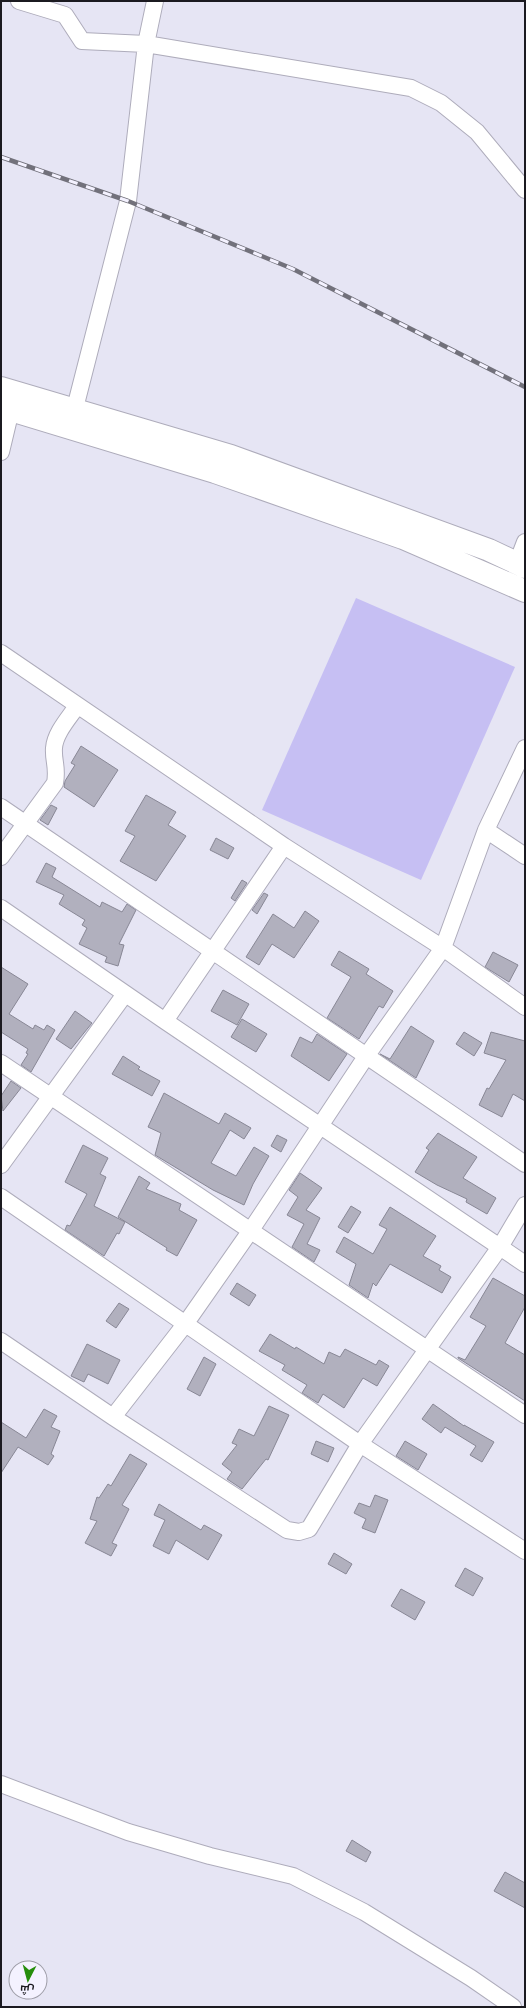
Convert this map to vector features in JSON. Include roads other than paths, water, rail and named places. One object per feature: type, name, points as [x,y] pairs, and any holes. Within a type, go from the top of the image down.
[{"type":"street","points":[[19,1],[65,15],[82,41],[146,44],[411,88],[441,103],[476,132],[525,190]]},
{"type":"street","points":[[75,408],[128,201],[146,44],[155,1]]},
{"type":"street","points":[[1,388],[75,408],[232,456],[428,527],[521,565],[525,542]]},
{"type":"street","points":[[1,452],[6,409],[230,477],[403,538],[525,591]]},
{"type":"street","points":[[1,653],[284,846],[443,948],[525,1007]]},
{"type":"street","points":[[1,857],[55,783],[57,771],[54,748],[60,732],[77,706]]},
{"type":"street","points":[[113,1417],[186,1323],[251,1230],[367,1055],[443,948],[486,830],[525,748]]},
{"type":"street","points":[[1,807],[525,1164]]},
{"type":"street","points":[[486,830],[525,856]]},
{"type":"street","points":[[165,1021],[284,846]]},
{"type":"street","points":[[1,908],[125,994],[525,1264]]},
{"type":"street","points":[[1,1165],[125,994]]},
{"type":"street","points":[[1,1062],[428,1348],[525,1415]]},
{"type":"street","points":[[1,1197],[360,1444],[525,1551]]},
{"type":"street","points":[[1,1341],[113,1417],[287,1530],[299,1532],[309,1529],[360,1444],[500,1247],[525,1205]]},
{"type":"street","points":[[1,1784],[128,1832],[210,1856],[293,1876],[364,1912],[471,1978],[512,2007]]},
{"type":"railway","points":[[1,157],[128,201],[293,269],[525,387]]}]
